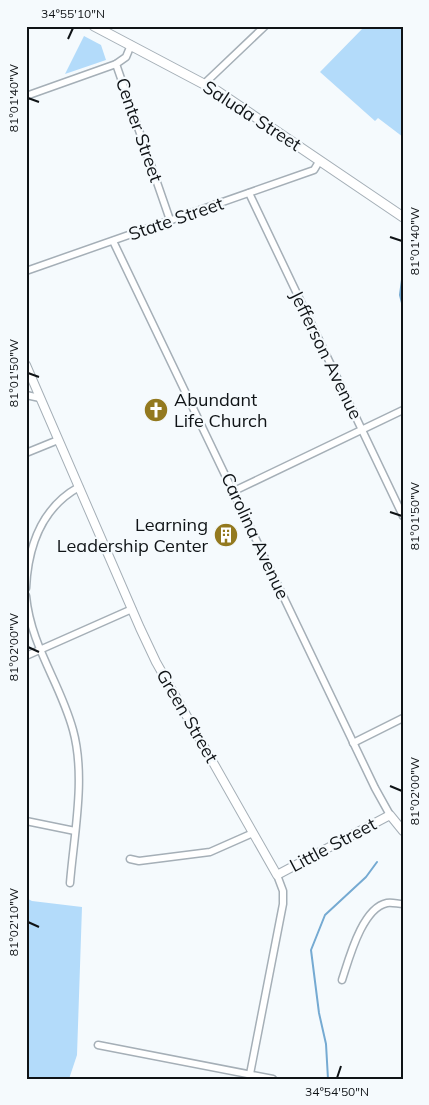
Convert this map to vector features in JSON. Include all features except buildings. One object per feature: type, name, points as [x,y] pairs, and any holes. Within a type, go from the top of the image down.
[{"type":"main road","name":"Saluda Street","points":[[94,26],[204,84],[403,217]]},
{"type":"street","points":[[204,84],[265,26]]},
{"type":"street","name":"Center Street","points":[[132,45],[126,57],[116,64],[170,220]]},
{"type":"street","points":[[26,96],[116,64]]},
{"type":"street","name":"State Street","points":[[26,271],[314,170],[320,160]]},
{"type":"street","name":"Jefferson Avenue","points":[[249,193],[403,516]]},
{"type":"street","name":"Carolina Avenue","points":[[112,241],[234,491],[375,788],[402,830]]},
{"type":"street","name":"Green Street","points":[[26,365],[156,662],[277,875],[283,891],[283,904],[250,1074]]},
{"type":"street","points":[[26,395],[40,398]]},
{"type":"street","points":[[234,491],[403,410]]},
{"type":"street","points":[[26,453],[58,440]]},
{"type":"street","points":[[26,588],[33,546],[42,522],[53,507],[66,495],[79,487]]},
{"type":"street","points":[[26,596],[29,618],[39,651],[62,699],[73,731],[79,766],[70,882]]},
{"type":"street","points":[[26,656],[132,609]]},
{"type":"street","points":[[353,742],[403,718]]},
{"type":"street","name":"Little Street","points":[[277,875],[390,814]]},
{"type":"street","points":[[26,821],[74,831]]},
{"type":"street","points":[[130,859],[139,860],[202,853],[217,849],[253,833]]},
{"type":"street","points":[[342,980],[355,944],[368,918],[378,907],[387,903],[403,904]]},
{"type":"street","points":[[98,1045],[273,1079]]},
{"type":"shaded area","points":[[365,26],[403,26],[403,137],[378,118],[375,121],[320,72]]},
{"type":"shaded area","points":[[84,36],[101,45],[106,60],[65,74]]},
{"type":"shaded area","points":[[26,898],[32,901],[82,907],[77,1055],[69,1079],[26,1079]]},
{"type":"waterway","points":[[403,272],[400,295],[403,307]]},
{"type":"waterway","points":[[328,1079],[326,1044],[319,1013],[311,950],[325,915],[366,877],[377,862]]},
{"type":"place","name":"Abundant Life Church","points":[[156,410]]},
{"type":"place","name":"Learning Leadership Center","points":[[226,535]]}]
